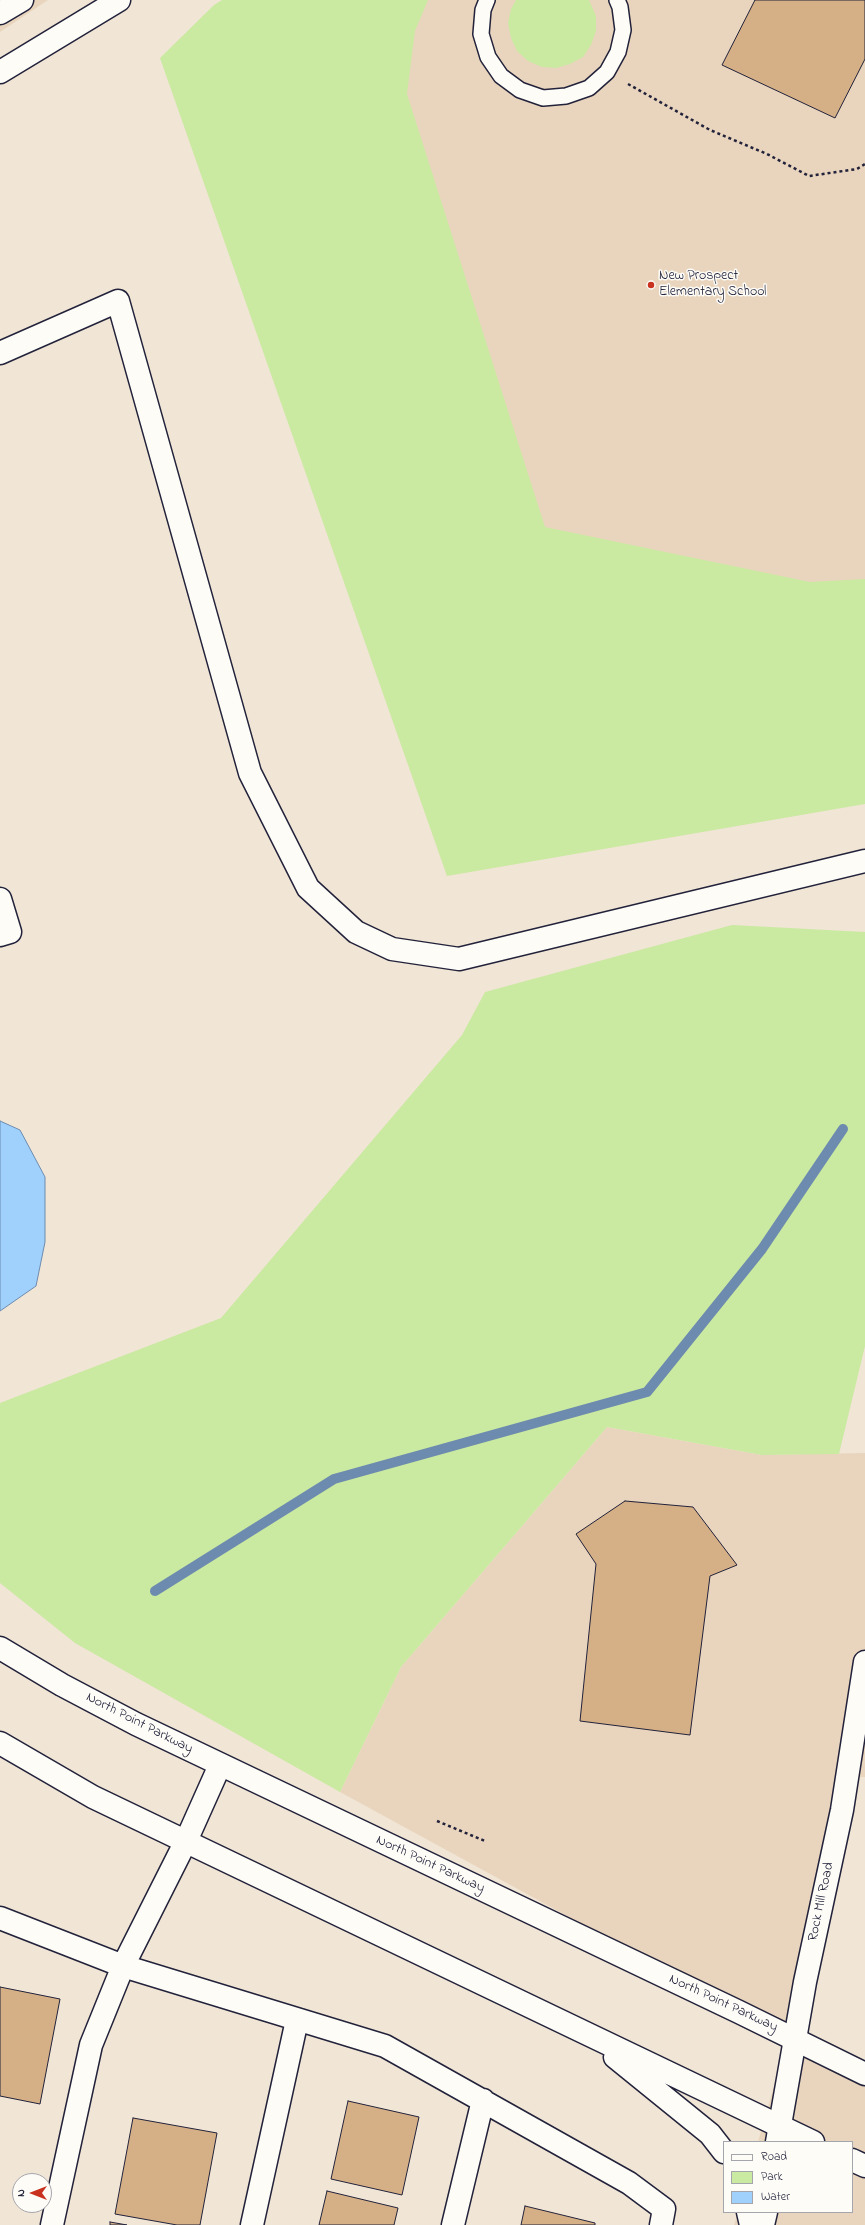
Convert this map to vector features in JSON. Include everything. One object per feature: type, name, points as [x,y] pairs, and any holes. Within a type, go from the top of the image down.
[{"type":"street","points":[[0,13],[22,0]]},
{"type":"street","points":[[0,72],[119,0]]},
{"type":"street","points":[[0,353],[118,301],[250,773],[308,888],[356,932],[392,949],[459,960],[865,861]]},
{"type":"street","points":[[0,899],[10,932],[0,935]]},
{"type":"street","name":"North Point Parkway","points":[[0,1648],[62,1685],[220,1765],[794,2038],[865,2074]]},
{"type":"street","name":"Rock Mill Road","points":[[778,2134],[794,2038],[856,1774],[865,1662]]},
{"type":"street","points":[[0,1743],[92,1796],[588,2034],[778,2134],[808,2141]]},
{"type":"street","points":[[52,2225],[91,2045],[123,1966],[186,1841],[220,1765]]},
{"type":"street","points":[[0,1918],[123,1966],[385,2046],[629,2183],[664,2209],[661,2225]]},
{"type":"street","points":[[252,2225],[297,2020]]},
{"type":"street","points":[[588,2034],[710,2134],[723,2151]]},
{"type":"street","points":[[454,2225],[483,2100]]},
{"type":"street","points":[[853,2160],[865,2166]]},
{"type":"street","points":[[748,2213],[751,2225]]},
{"type":"street","points":[[763,2225],[766,2213]]},
{"type":"lane","points":[[487,0],[483,10],[481,34],[488,57],[501,76],[520,90],[543,98],[566,96],[589,88],[607,72],[618,52],[623,30],[620,7],[617,0]]},
{"type":"path","points":[[607,72],[710,130],[768,154],[809,176],[857,169],[865,164]]},
{"type":"path","points":[[437,1821],[485,1841]]},
{"type":"shaded area","points":[[0,0],[48,0],[0,32]]},
{"type":"shaded area","name":"New Prospect Elementary School","points":[[397,0],[865,0],[865,595],[500,522],[372,49]]},
{"type":"shaded area","points":[[607,1427],[762,1455],[865,1453],[865,1777],[841,1777],[790,2030],[668,1971],[340,1792],[401,1667]]},
{"type":"shaded area","points":[[790,2030],[865,2067],[865,2225],[734,2225],[738,2213],[853,2213],[853,2141],[758,2141]]},
{"type":"green space","points":[[222,0],[428,0],[415,31],[407,94],[545,527],[810,582],[865,579],[865,804],[447,876],[160,58],[214,5]]},
{"type":"green space","points":[[516,0],[589,0],[596,16],[596,31],[591,45],[583,57],[570,64],[556,68],[542,67],[528,61],[517,51],[511,38],[508,23],[511,9]]},
{"type":"green space","points":[[732,925],[865,932],[865,1346],[839,1454],[762,1455],[607,1427],[401,1667],[340,1792],[75,1643],[0,1583],[0,1403],[221,1318],[462,1035],[485,992]]},
{"type":"water","points":[[0,1121],[20,1130],[45,1177],[45,1242],[36,1286],[0,1311]]},
{"type":"building","points":[[755,0],[865,0],[865,59],[835,118],[722,65]]},
{"type":"building","points":[[625,1501],[693,1507],[737,1565],[710,1576],[690,1735],[580,1721],[596,1564],[576,1534]]},
{"type":"building","points":[[0,1987],[60,1999],[40,2104],[0,2096]]},
{"type":"building","points":[[348,2101],[419,2117],[402,2195],[331,2179]]},
{"type":"building","points":[[133,2118],[217,2133],[200,2225],[177,2225],[115,2214]]},
{"type":"building","points":[[327,2191],[398,2208],[394,2225],[319,2225]]},
{"type":"building","points":[[525,2206],[595,2223],[595,2225],[521,2225]]},
{"type":"building","points":[[110,2222],[127,2225],[110,2225]]},
{"type":"waterway","points":[[155,1591],[334,1479],[647,1392],[762,1249],[843,1129]]},
{"type":"place","name":"New Prospect Elementary School","points":[[651,285]]}]
